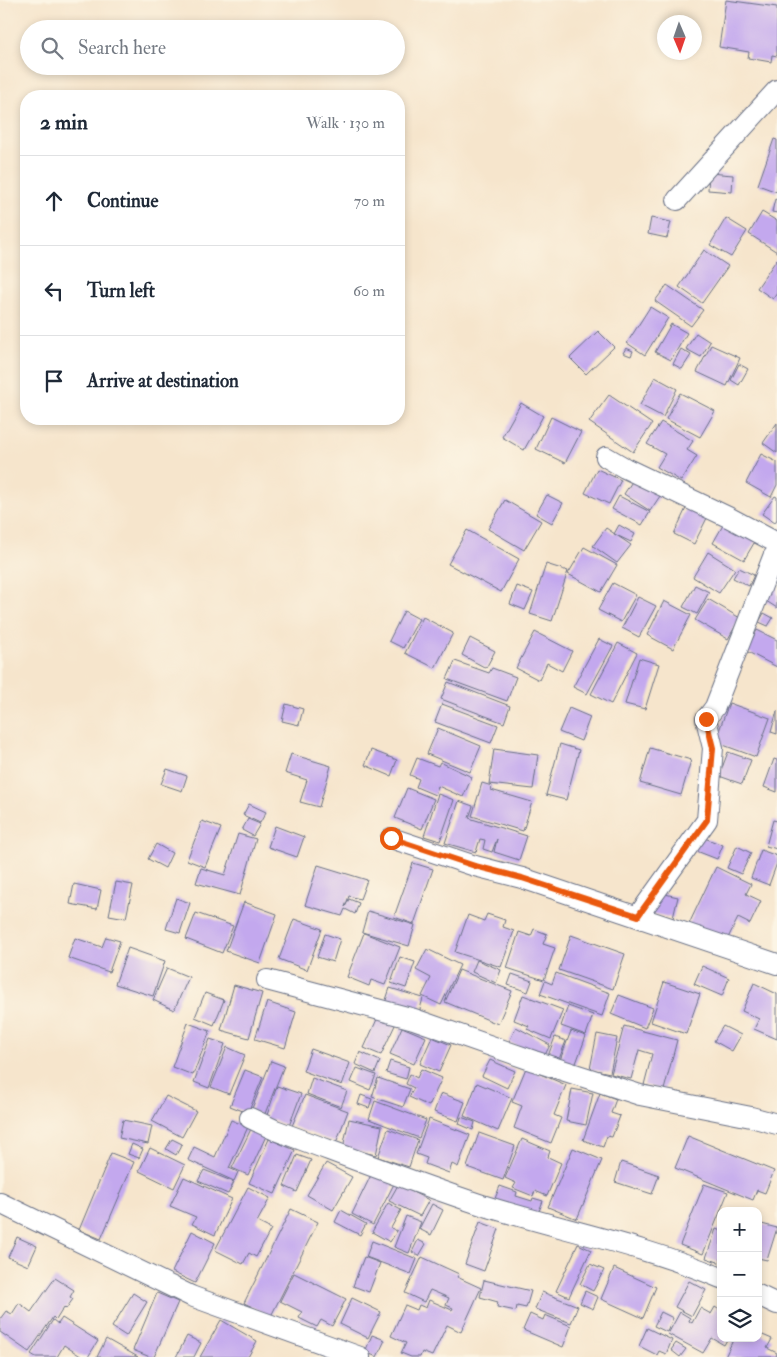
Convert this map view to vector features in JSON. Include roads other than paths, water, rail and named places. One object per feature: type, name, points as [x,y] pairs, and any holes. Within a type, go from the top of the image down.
[{"type":"street","points":[[677,200],[777,90]]},
{"type":"street","points":[[606,457],[777,543]]},
{"type":"street","points":[[638,916],[707,820],[713,748],[706,719],[715,707],[750,614],[773,557],[777,552]]},
{"type":"street","points":[[391,838],[475,866],[522,878],[777,964]]},
{"type":"street","points":[[267,980],[414,1019],[534,1061],[640,1095],[777,1124]]},
{"type":"street","points":[[250,1118],[275,1130],[481,1204],[626,1244],[717,1276]]},
{"type":"street","points":[[0,1204],[191,1296],[360,1357]]},
{"type":"street","points":[[762,1297],[777,1304]]}]
